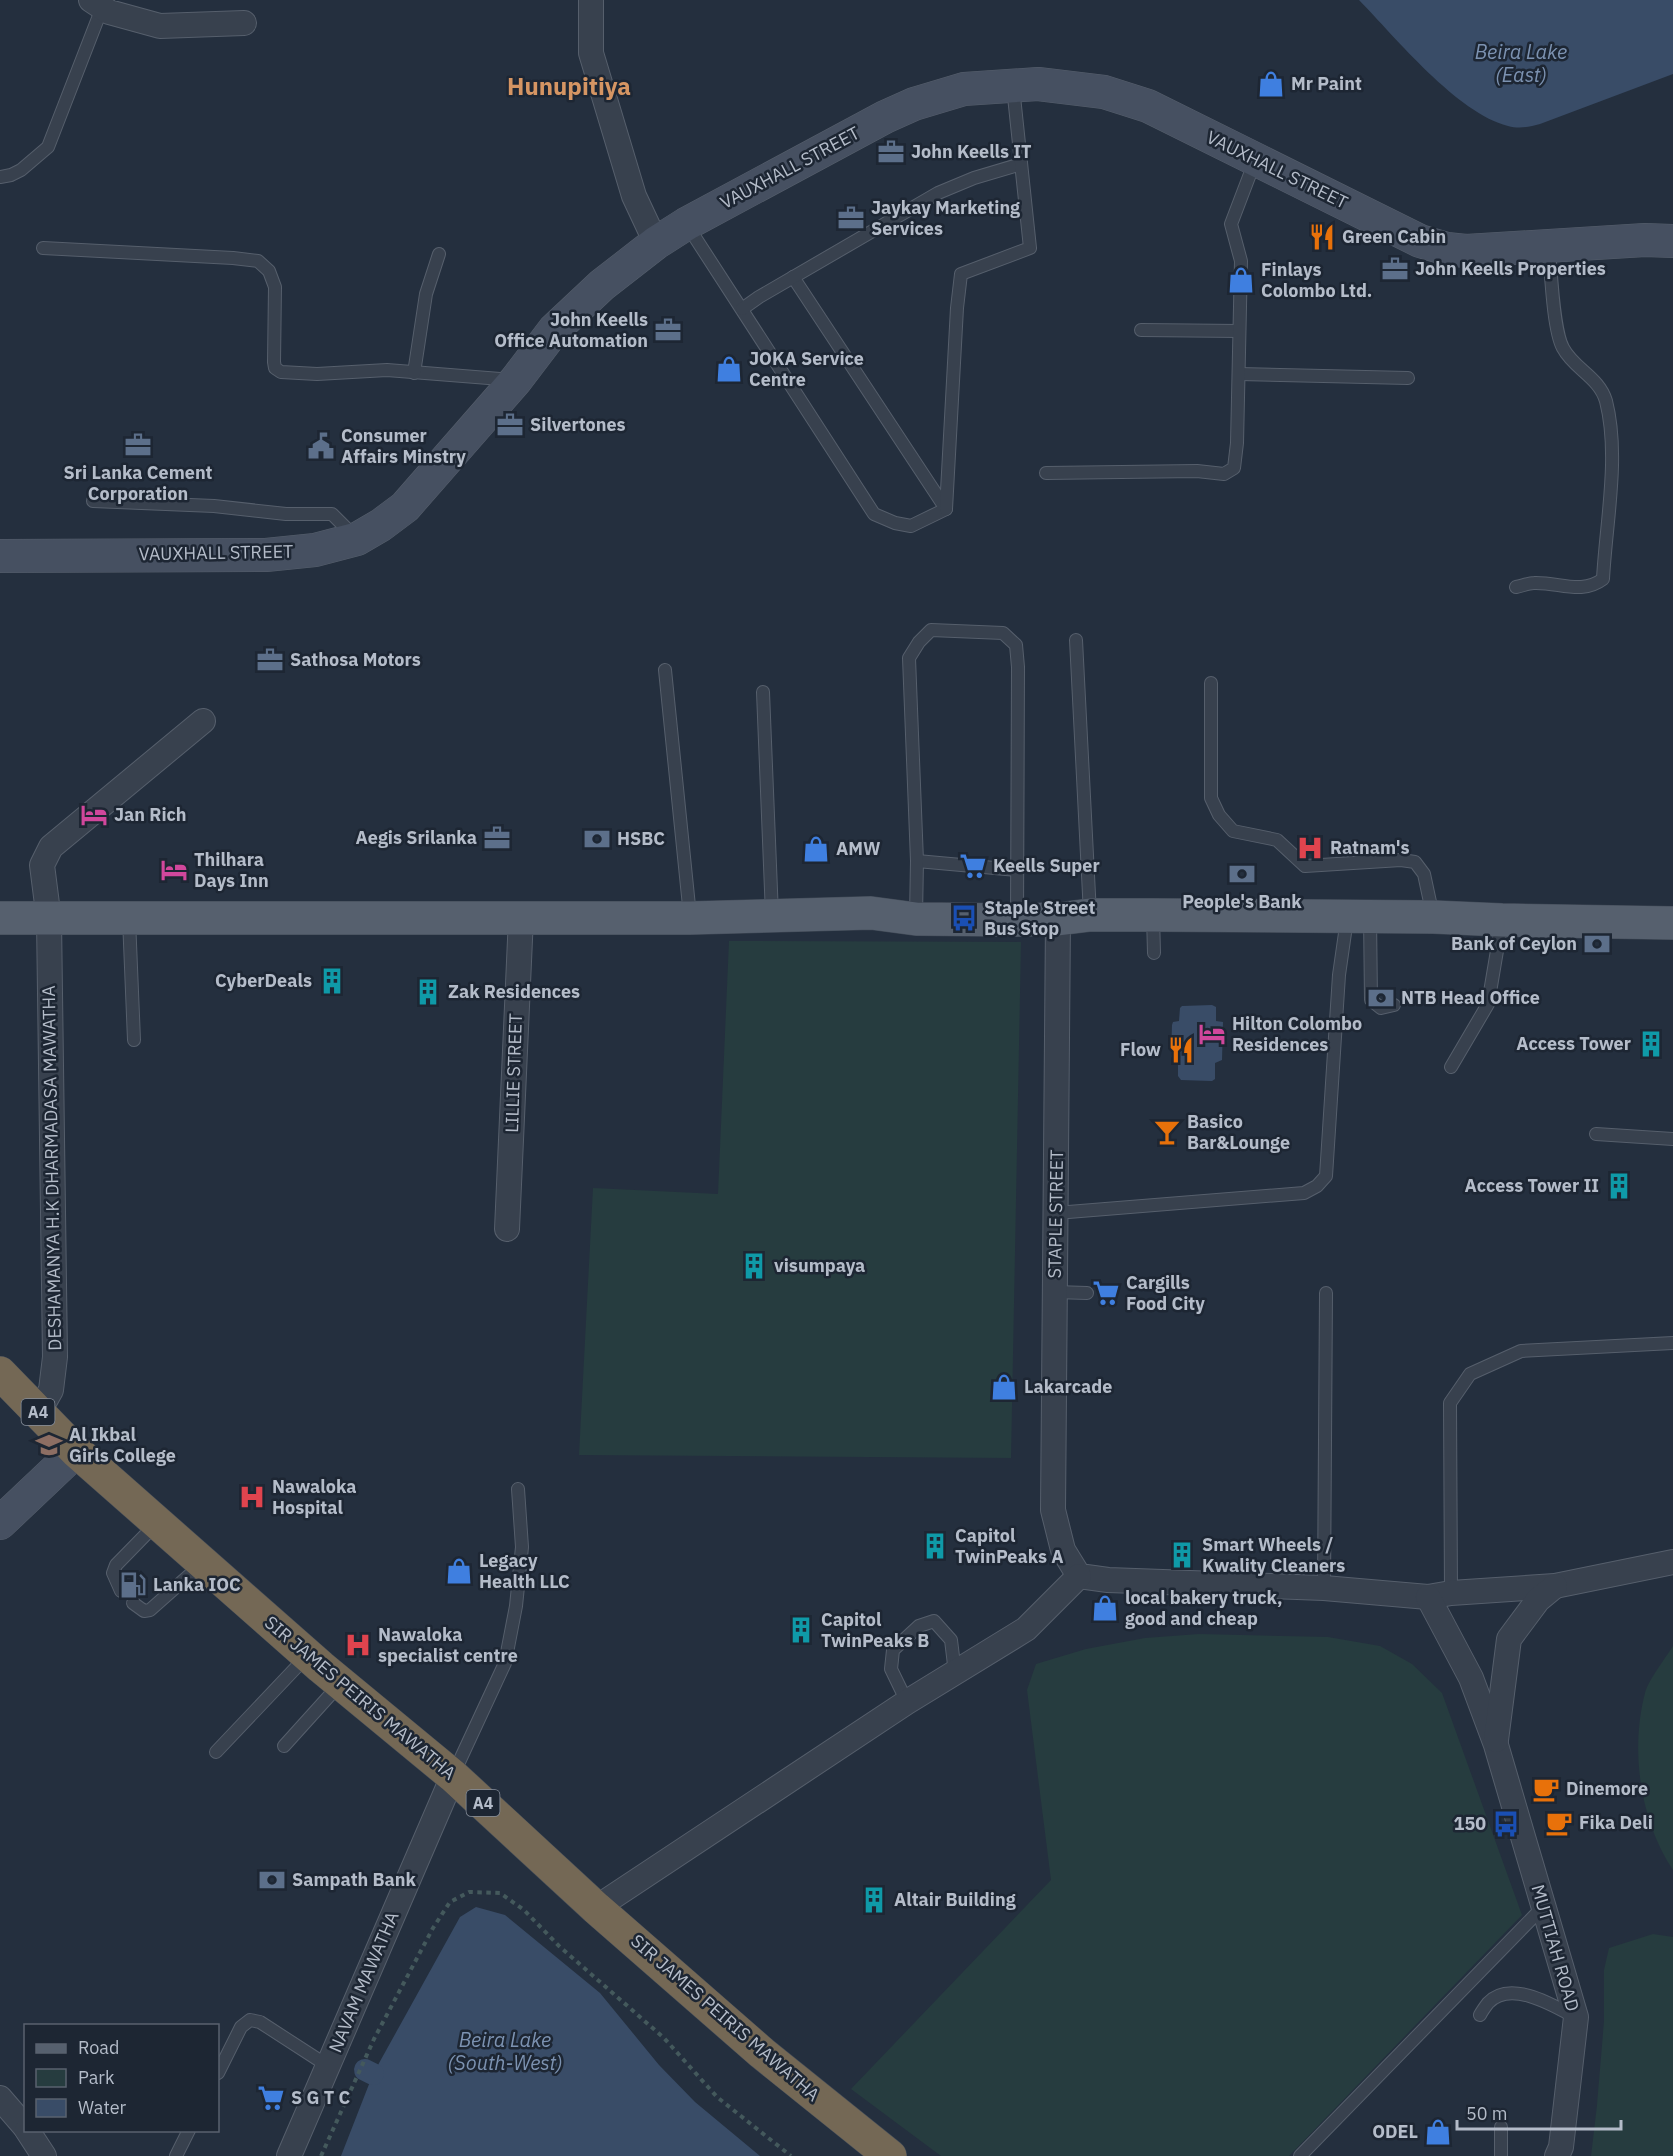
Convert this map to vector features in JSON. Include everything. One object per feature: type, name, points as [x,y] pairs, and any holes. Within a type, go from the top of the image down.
[{"type":"highway","name":"SIR JAMES PEIRIS MAWATHA","points":[[0,1373],[75,1451],[307,1655],[453,1776],[596,1908],[762,2053],[890,2156]]},
{"type":"main road","points":[[0,918],[49,920],[690,918],[871,913],[916,919],[1017,920],[1058,919],[1090,915],[1153,915],[1673,922]]},
{"type":"street","points":[[591,0],[591,53],[634,196],[656,243]]},
{"type":"street","points":[[96,4],[109,12],[160,26],[244,23]]},
{"type":"street","name":"VAUXHALL STREET","points":[[0,556],[266,555],[315,550],[357,539],[405,507],[516,380],[554,330],[602,285],[656,243],[686,224],[885,117],[914,104],[964,89],[1038,84],[1104,93],[1148,106],[1432,246],[1466,251],[1645,240],[1673,241]]},
{"type":"street","name":"DESHAMANYA H.K DHARMADASA MAWATHA","points":[[38,1413],[51,1390],[55,1357],[49,920],[42,865],[51,847],[203,721]]},
{"type":"street","name":"LILLIE STREET","points":[[507,1229],[521,917]]},
{"type":"street","name":"STAPLE STREET","points":[[1058,919],[1053,1510],[1063,1550],[1079,1576]]},
{"type":"street","points":[[0,1523],[75,1451]]},
{"type":"street","points":[[596,1908],[907,1701],[1026,1629],[1079,1576],[1108,1580],[1440,1595],[1555,1587],[1673,1562]]},
{"type":"street","name":"MUTTIAH ROAD","points":[[1496,1745],[1509,1639],[1538,1600],[1555,1587]]},
{"type":"street","name":"MUTTIAH ROAD","points":[[1440,1595],[1496,1745],[1576,2017],[1561,2147],[1557,2156]]},
{"type":"street","name":"NAVAM MAWATHA","points":[[289,2156],[453,1776]]},
{"type":"street","points":[[0,2098],[24,2127]]},
{"type":"street","points":[[28,2132],[44,2156]]},
{"type":"lane","points":[[0,177],[12,175],[21,170],[48,147],[96,4]]},
{"type":"lane","points":[[946,509],[957,308],[961,274],[1030,248],[1013,87]]},
{"type":"lane","points":[[1046,473],[1197,471],[1224,474],[1234,468],[1239,374],[1241,261],[1231,224],[1255,160]]},
{"type":"lane","points":[[742,309],[938,193],[974,178],[1021,164]]},
{"type":"lane","points":[[686,224],[874,514],[895,523],[911,526],[946,509]]},
{"type":"lane","points":[[1516,587],[1534,583],[1578,588],[1593,586],[1603,579],[1611,455],[1605,398],[1593,379],[1575,364],[1562,347],[1556,316],[1549,247]]},
{"type":"lane","points":[[43,248],[258,261],[269,271],[275,287],[274,362],[275,368],[280,372],[317,374],[387,370],[516,380]]},
{"type":"lane","points":[[414,373],[426,294],[439,254]]},
{"type":"lane","points":[[793,277],[946,509]]},
{"type":"lane","points":[[1141,330],[1239,331]]},
{"type":"lane","points":[[1239,374],[1408,378]]},
{"type":"lane","points":[[93,501],[214,506],[286,514],[332,514],[357,539]]},
{"type":"lane","points":[[916,919],[909,658],[919,642],[931,630],[1003,633],[1016,645],[1018,667],[1017,920]]},
{"type":"lane","points":[[1076,640],[1090,915]]},
{"type":"lane","points":[[665,669],[690,918]]},
{"type":"lane","points":[[1211,683],[1211,798],[1219,815],[1233,831],[1277,840],[1305,866],[1401,860],[1415,862],[1424,874],[1433,917]]},
{"type":"lane","points":[[763,692],[772,916]]},
{"type":"lane","points":[[916,861],[1017,870]]},
{"type":"lane","points":[[1153,915],[1154,953]]},
{"type":"lane","points":[[1359,916],[1371,1000],[1381,1008],[1394,1005]]},
{"type":"lane","points":[[1056,1214],[1304,1193],[1317,1186],[1326,1176],[1339,975],[1359,916]]},
{"type":"lane","points":[[129,919],[134,1040]]},
{"type":"lane","points":[[1451,1066],[1488,1004],[1502,920]]},
{"type":"lane","points":[[1596,1134],[1673,1139]]},
{"type":"lane","points":[[1055,1292],[1087,1293]]},
{"type":"lane","points":[[1324,1588],[1326,1293]]},
{"type":"lane","points":[[1440,1595],[1450,1403],[1470,1374],[1521,1351],[1673,1343]]},
{"type":"lane","points":[[453,1776],[505,1663],[516,1606],[522,1547],[518,1489]]},
{"type":"lane","points":[[121,1591],[113,1573],[116,1565],[157,1523]]},
{"type":"lane","points":[[133,1603],[144,1611],[150,1610],[203,1563]]},
{"type":"lane","points":[[907,1701],[891,1669],[893,1650],[919,1626],[934,1621],[951,1640],[955,1674]]},
{"type":"lane","points":[[216,1752],[307,1655]]},
{"type":"lane","points":[[284,1746],[320,1709],[341,1683]]},
{"type":"lane","points":[[1300,2156],[1544,1907]]},
{"type":"lane","points":[[1480,2015],[1488,2002],[1501,1994],[1513,1993],[1541,1999],[1576,2017]]},
{"type":"lane","points":[[219,2071],[241,2027],[250,2020],[260,2022],[328,2066]]},
{"type":"lane","points":[[1501,2127],[1501,2156]]},
{"type":"lane","points":[[176,2156],[188,2132]]},
{"type":"path","points":[[321,2156],[374,2039],[433,1928],[450,1902],[469,1892],[500,1893],[525,1910],[568,1953],[664,2038],[717,2097],[791,2156]]},
{"type":"green space","points":[[729,941],[1021,942],[1011,1458],[579,1455],[593,1188],[718,1194]]},
{"type":"green space","points":[[1199,1634],[1328,1637],[1380,1646],[1412,1664],[1442,1693],[1522,1915],[1289,2156],[941,2156],[851,2089],[1051,1880],[1027,1690],[1036,1664],[1086,1649],[1145,1638]]},
{"type":"green space","points":[[1673,1646],[1673,1870],[1653,1830],[1646,1807],[1641,1784],[1638,1738],[1647,1687]]},
{"type":"green space","points":[[1653,1934],[1673,1937],[1673,2156],[1591,2156],[1604,2021],[1604,1970],[1609,1948]]},
{"type":"water","name":"Beira Lake (East)","points":[[1359,0],[1673,0],[1673,74],[1540,124],[1524,127],[1508,126],[1468,106],[1448,90]]},
{"type":"water","points":[[1212,1005],[1216,1007],[1216,1021],[1223,1022],[1222,1060],[1215,1063],[1215,1079],[1212,1081],[1181,1080],[1178,1076],[1178,1061],[1171,1057],[1173,1022],[1179,1021],[1182,1006]]},
{"type":"water","name":"Beira Lake (South-West)","points":[[476,1907],[505,1915],[600,1993],[659,2065],[695,2102],[760,2156],[341,2156],[373,2074],[460,1917]]},
{"type":"waterway","points":[[365,2070],[373,2074]]},
{"type":"place","name":"Mr Paint","points":[[1271,84]]},
{"type":"place","name":"John Keells IT","points":[[891,152]]},
{"type":"place","name":"Jaykay Marketing Services","points":[[851,218]]},
{"type":"place","name":"Green Cabin","points":[[1322,237]]},
{"type":"place","name":"John Keells Properties","points":[[1395,269]]},
{"type":"place","name":"Finlays Colombo Ltd.","points":[[1241,280]]},
{"type":"place","name":"John Keells Office Automation","points":[[668,330]]},
{"type":"place","name":"JOKA Service Centre","points":[[729,369]]},
{"type":"place","name":"Silvertones","points":[[510,425]]},
{"type":"place","name":"Sri Lanka Cement Corporation","points":[[138,445]]},
{"type":"place","name":"Consumer Affairs Minstry","points":[[321,446]]},
{"type":"place","name":"Sathosa Motors","points":[[270,660]]},
{"type":"place","name":"Jan Rich","points":[[94,815]]},
{"type":"place","name":"Aegis Srilanka","points":[[497,838]]},
{"type":"place","name":"HSBC","points":[[597,839]]},
{"type":"place","name":"Ratnam's","points":[[1310,848]]},
{"type":"place","name":"AMW","points":[[816,849]]},
{"type":"place","name":"Keells Super","points":[[973,866]]},
{"type":"place","name":"Thilhara Days Inn","points":[[174,870]]},
{"type":"place","name":"People's Bank","points":[[1242,874]]},
{"type":"place","name":"Staple Street Bus Stop","points":[[964,918]]},
{"type":"place","name":"Bank of Ceylon","points":[[1597,944]]},
{"type":"place","name":"CyberDeals","points":[[332,981]]},
{"type":"place","name":"Zak Residences","points":[[428,992]]},
{"type":"place","name":"NTB Head Office","points":[[1381,998]]},
{"type":"place","name":"Hilton Colombo Residences","points":[[1212,1034]]},
{"type":"place","name":"Access Tower","points":[[1651,1044]]},
{"type":"place","name":"Flow","points":[[1181,1050]]},
{"type":"place","name":"Basico Bar&Lounge","points":[[1167,1132]]},
{"type":"place","name":"Access Tower II","points":[[1619,1186]]},
{"type":"place","name":"visumpaya","points":[[754,1266]]},
{"type":"place","name":"Cargills Food City","points":[[1106,1293]]},
{"type":"place","name":"Lakarcade","points":[[1004,1387]]},
{"type":"place","name":"Al Ikbal Girls College","points":[[49,1445]]},
{"type":"place","name":"Nawaloka Hospital","points":[[252,1497]]},
{"type":"place","name":"Capitol TwinPeaks A","points":[[935,1546]]},
{"type":"place","name":"Smart Wheels / Kwality Cleaners","points":[[1182,1555]]},
{"type":"place","name":"Legacy Health LLC","points":[[459,1571]]},
{"type":"place","name":"Lanka IOC","points":[[133,1585]]},
{"type":"place","name":"local bakery truck, good and cheap","points":[[1105,1608]]},
{"type":"place","name":"Capitol TwinPeaks B","points":[[801,1630]]},
{"type":"place","name":"Nawaloka specialist centre","points":[[358,1645]]},
{"type":"place","name":"Dinemore","points":[[1546,1789]]},
{"type":"place","name":"Fika Deli","points":[[1559,1823]]},
{"type":"place","name":"150","points":[[1506,1824]]},
{"type":"place","name":"Sampath Bank","points":[[272,1880]]},
{"type":"place","name":"Altair Building","points":[[874,1900]]},
{"type":"place","name":"S G T C","points":[[271,2098]]},
{"type":"place","name":"ODEL","points":[[1438,2132]]},
{"type":"district","name":"Hunupitiya","points":[[569,87]]}]
